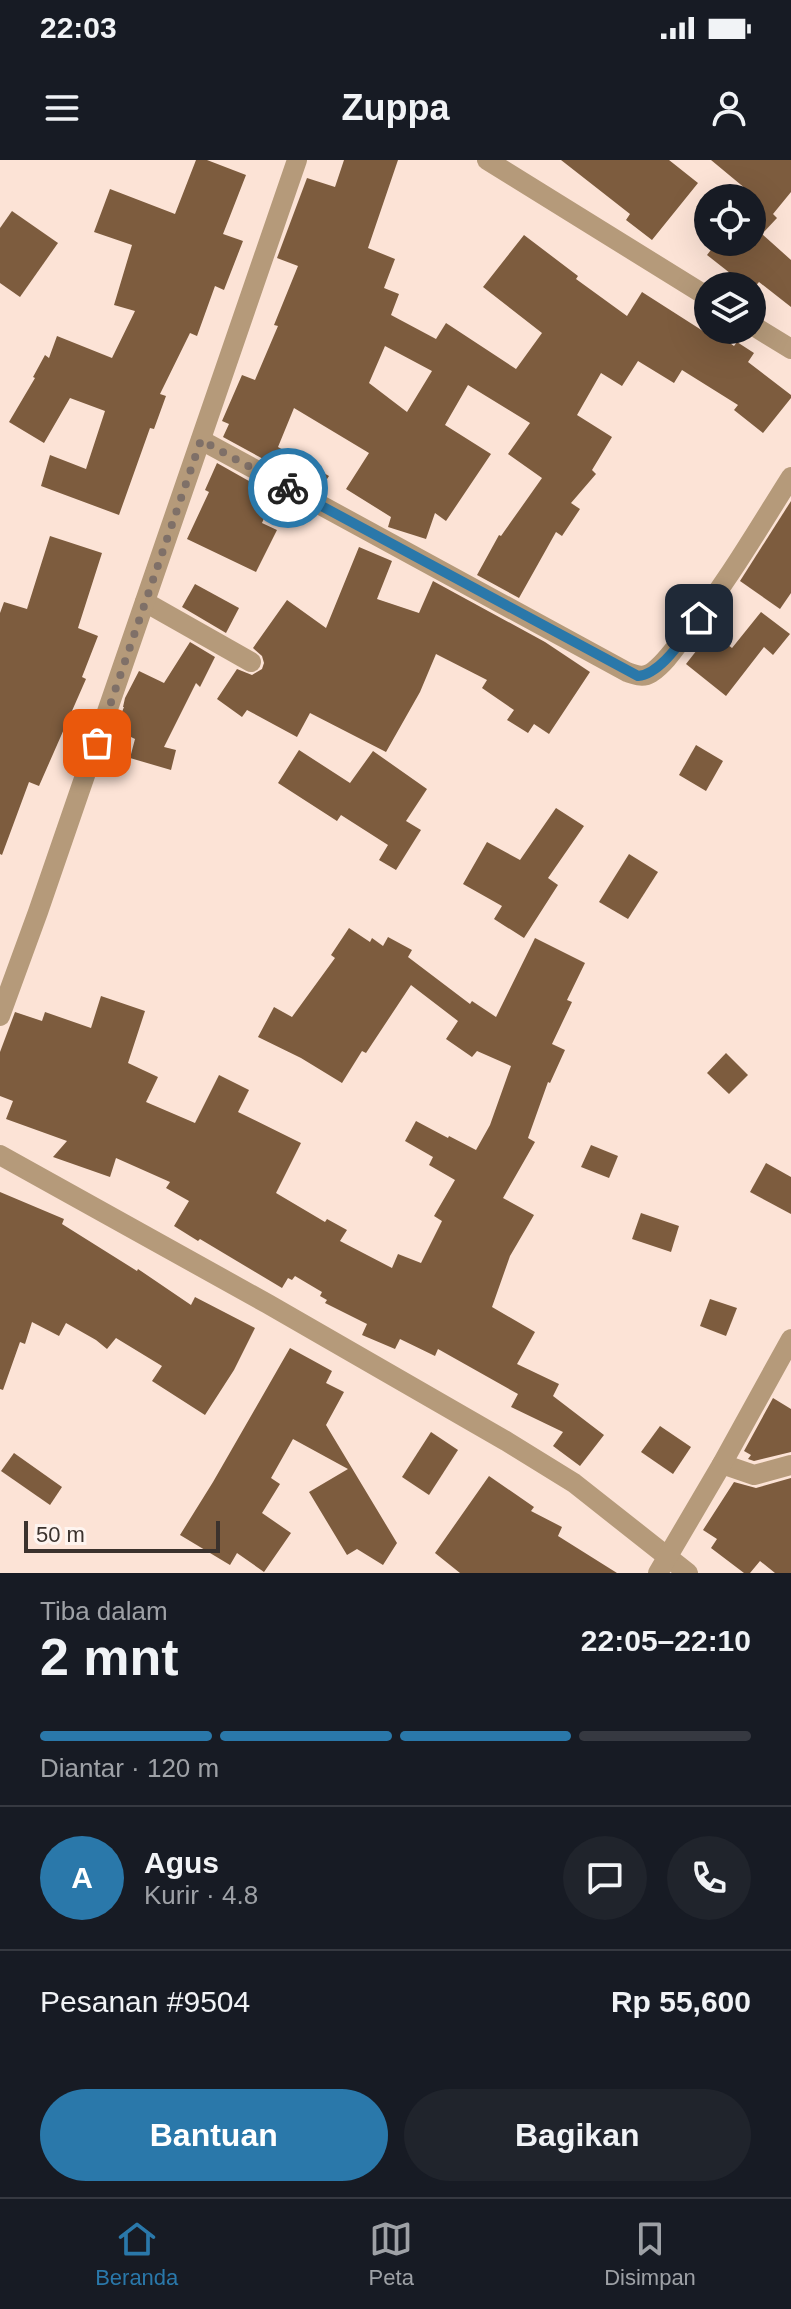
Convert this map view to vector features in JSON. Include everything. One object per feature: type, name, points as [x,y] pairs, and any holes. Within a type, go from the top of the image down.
[{"type":"street","points":[[0,1016],[297,160]]},
{"type":"street","points":[[487,160],[694,288]]},
{"type":"street","points":[[766,334],[791,349]]},
{"type":"street","points":[[201,440],[638,676],[651,673],[699,618],[791,477]]},
{"type":"street","points":[[145,602],[251,662]]},
{"type":"street","points":[[0,1155],[506,1441],[574,1483],[662,1565],[688,1573]]},
{"type":"street","points":[[662,1565],[791,1339]]},
{"type":"street","points":[[722,1464],[754,1475],[791,1465]]},
{"type":"building","points":[[196,160],[207,160],[246,175],[223,234],[243,241],[224,290],[215,286],[197,336],[190,333],[160,394],[166,396],[154,429],[150,428],[119,515],[41,486],[50,455],[86,469],[105,411],[70,398],[44,443],[9,422],[45,355],[49,358],[57,336],[112,358],[135,311],[114,305],[132,245],[94,232],[110,189],[175,214]]},
{"type":"building","points":[[344,160],[398,160],[368,248],[395,259],[384,288],[399,294],[391,315],[436,339],[446,323],[516,369],[542,333],[483,287],[524,235],[578,276],[576,279],[627,316],[642,292],[694,325],[694,344],[740,344],[754,353],[748,362],[791,398],[763,433],[734,410],[738,405],[682,370],[674,383],[638,361],[622,386],[601,373],[577,415],[612,437],[592,470],[596,474],[571,503],[580,509],[562,536],[556,532],[519,598],[477,575],[499,535],[542,478],[508,454],[530,423],[468,385],[445,425],[491,454],[446,521],[435,513],[426,539],[388,527],[391,517],[346,489],[369,453],[294,408],[278,447],[329,476],[320,490],[223,437],[229,424],[222,421],[242,375],[255,380],[278,326],[274,325],[298,266],[277,258],[307,178],[335,187]],"holes":[[[385,346],[432,371],[407,412],[369,383]]]},
{"type":"building","points":[[561,160],[669,160],[698,183],[694,184],[652,240],[626,220],[630,214]]},
{"type":"building","points":[[711,160],[791,160],[791,192],[773,214],[777,218],[766,230],[766,184],[740,184]]},
{"type":"building","points":[[12,211],[58,243],[20,297],[0,283],[0,228]]},
{"type":"building","points":[[766,238],[791,260],[791,307],[766,287],[766,272],[729,272],[708,256],[766,256]]},
{"type":"building","points":[[217,463],[274,495],[262,523],[277,530],[256,572],[187,539],[209,492],[205,490]]},
{"type":"building","points":[[791,501],[791,593],[780,609],[740,581]]},
{"type":"building","points":[[50,536],[102,553],[78,628],[98,636],[82,677],[86,679],[39,786],[29,782],[2,855],[0,613],[4,602],[27,609]]},
{"type":"building","points":[[359,547],[392,561],[377,599],[419,613],[433,581],[545,642],[590,672],[549,734],[534,724],[528,733],[507,720],[514,710],[482,688],[487,680],[436,654],[420,692],[386,752],[310,713],[297,737],[247,710],[242,717],[217,699],[237,669],[252,675],[262,669],[262,656],[253,648],[287,600],[326,628]]},
{"type":"building","points":[[195,584],[239,608],[226,633],[182,607]]},
{"type":"building","points":[[761,612],[790,634],[773,655],[764,647],[726,696],[686,664],[711,632],[732,648]]},
{"type":"building","points":[[190,642],[215,657],[200,687],[196,683],[164,747],[176,750],[171,770],[130,758],[135,739],[115,729],[125,698],[139,671],[164,683]]},
{"type":"building","points":[[696,745],[723,761],[706,791],[679,775]]},
{"type":"building","points":[[299,750],[350,783],[373,751],[427,789],[406,821],[421,830],[396,870],[379,860],[388,845],[341,815],[337,821],[278,783]]},
{"type":"building","points":[[556,808],[584,826],[548,878],[558,885],[524,938],[494,919],[502,906],[463,884],[487,842],[520,860]]},
{"type":"building","points":[[629,854],[658,872],[628,919],[599,902]]},
{"type":"building","points":[[349,928],[370,942],[372,938],[383,946],[388,937],[412,950],[408,957],[470,1004],[472,1001],[496,1017],[535,938],[585,963],[567,1000],[572,1002],[552,1044],[565,1050],[548,1082],[528,1138],[535,1142],[503,1198],[534,1215],[510,1256],[492,1307],[535,1332],[517,1364],[559,1384],[553,1396],[604,1435],[580,1466],[553,1446],[563,1432],[511,1407],[518,1394],[438,1349],[435,1356],[400,1339],[395,1349],[362,1335],[367,1324],[325,1303],[327,1300],[320,1296],[322,1292],[295,1276],[292,1280],[288,1278],[282,1288],[174,1226],[189,1201],[166,1188],[170,1182],[116,1158],[110,1177],[53,1157],[67,1141],[6,1119],[13,1101],[0,1096],[0,1052],[15,1012],[42,1021],[45,1012],[91,1028],[101,996],[145,1011],[128,1063],[158,1077],[146,1102],[195,1123],[219,1075],[249,1090],[238,1112],[301,1143],[276,1193],[325,1222],[327,1219],[347,1230],[340,1241],[392,1268],[398,1254],[421,1263],[442,1221],[434,1216],[455,1180],[429,1165],[433,1157],[405,1141],[416,1121],[476,1150],[490,1125],[511,1066],[477,1051],[472,1057],[446,1039],[458,1021],[411,985],[342,1083],[258,1037],[274,1007],[292,1017],[335,958],[331,955]]},
{"type":"building","points":[[726,1053],[748,1075],[729,1094],[707,1073]]},
{"type":"building","points":[[591,1145],[618,1156],[609,1178],[581,1167]]},
{"type":"building","points":[[766,1163],[791,1177],[791,1214],[750,1192]]},
{"type":"building","points":[[0,1192],[64,1219],[62,1224],[191,1305],[195,1297],[255,1328],[234,1370],[205,1415],[152,1381],[162,1366],[116,1338],[107,1349],[66,1323],[59,1336],[32,1322],[25,1344],[20,1342],[3,1390],[0,1389]]},
{"type":"building","points":[[641,1213],[679,1226],[671,1252],[632,1239]]},
{"type":"building","points":[[710,1299],[737,1308],[726,1336],[700,1326]]},
{"type":"building","points":[[290,1348],[332,1371],[326,1383],[344,1392],[326,1425],[397,1543],[383,1565],[357,1549],[347,1555],[309,1492],[348,1469],[293,1439],[271,1478],[280,1484],[262,1513],[291,1533],[264,1572],[237,1553],[230,1565],[180,1535]]},
{"type":"building","points":[[773,1398],[791,1409],[791,1452],[754,1461],[748,1459],[751,1455],[744,1451]]},
{"type":"building","points":[[660,1426],[691,1447],[673,1474],[641,1452]]},
{"type":"building","points":[[431,1432],[458,1450],[429,1495],[402,1477]]},
{"type":"building","points":[[14,1453],[62,1487],[50,1505],[1,1471]]},
{"type":"building","points":[[489,1476],[534,1507],[531,1511],[562,1527],[558,1536],[617,1573],[460,1573],[435,1553]]},
{"type":"building","points":[[791,1478],[791,1573],[775,1573],[760,1561],[750,1573],[744,1573],[711,1548],[717,1539],[703,1530],[734,1482],[756,1488]]},
{"type":"way so far","points":[[97,743],[201,440],[288,488]]},
{"type":"route","points":[[288,488],[638,676],[651,673],[699,618]]}]
